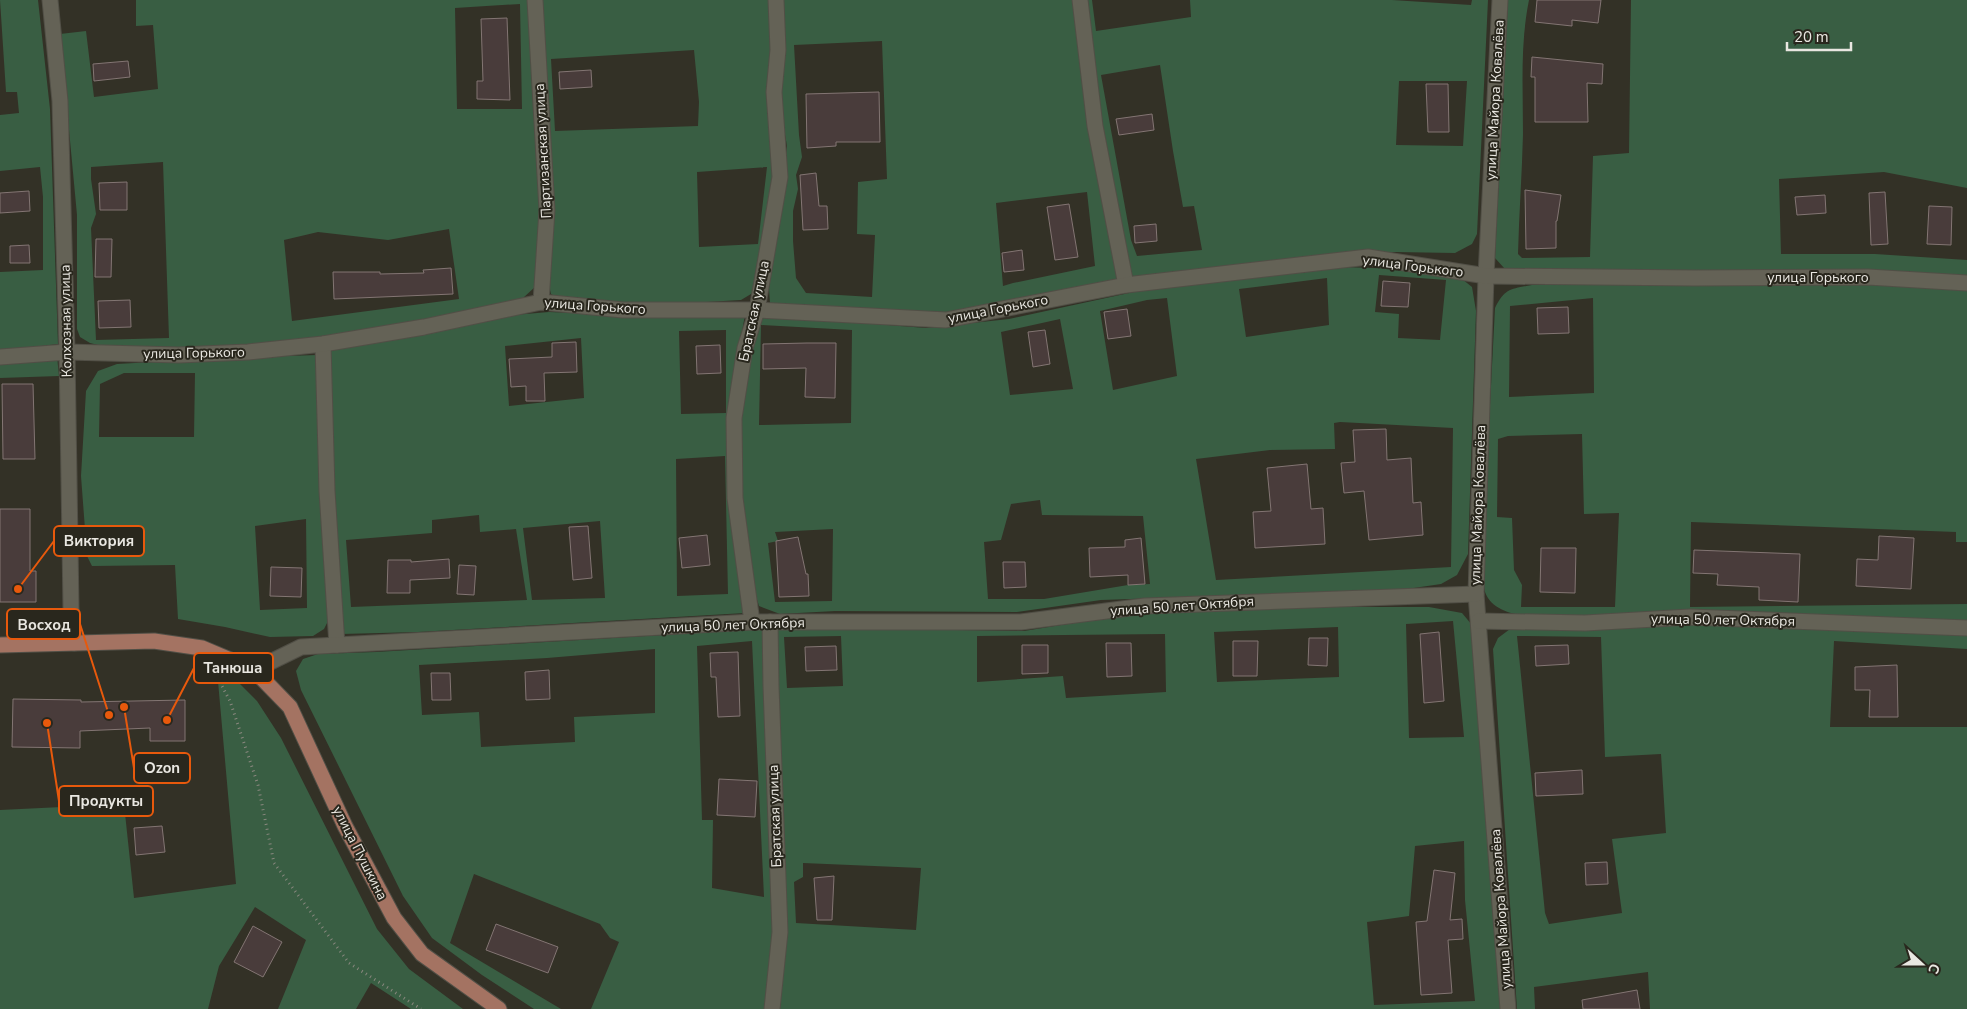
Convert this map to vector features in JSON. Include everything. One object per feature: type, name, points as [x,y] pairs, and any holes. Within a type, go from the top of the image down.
[{"type":"main road","points":[[0,645],[154,641],[202,648],[254,670]]},
{"type":"main road","name":"улица Пушкина","points":[[254,670],[290,707],[345,826],[394,918],[422,954],[499,1009]]},
{"type":"street","name":"Колхозная улица","points":[[50,0],[60,101],[67,352],[71,608],[74,643]]},
{"type":"street","name":"Партизанская улица","points":[[535,0],[547,210],[541,302]]},
{"type":"street","name":"Братская улица","points":[[752,622],[735,498],[734,418],[745,348],[757,310],[780,177],[774,92],[778,50],[776,0]]},
{"type":"street","points":[[1080,0],[1095,126],[1126,285]]},
{"type":"street","name":"улица Майора Ковалёва","points":[[1500,0],[1486,276],[1476,594],[1508,1009]]},
{"type":"street","name":"улица Горького","points":[[0,357],[67,352],[189,354],[248,352],[324,344],[424,327],[541,302],[623,310],[757,310],[946,320],[1126,285],[1368,257],[1486,276],[1694,278],[1868,276],[1967,284]]},
{"type":"street","points":[[324,344],[327,491],[337,645]]},
{"type":"street","name":"улица 50 лет Октября","points":[[254,670],[300,647],[752,622],[1021,622],[1145,606],[1476,594]]},
{"type":"street","name":"улица 50 лет Октября","points":[[1479,621],[1585,623],[1690,617],[1967,628]]},
{"type":"street","name":"Братская улица","points":[[770,622],[780,932],[772,1009]]},
{"type":"path","points":[[202,648],[230,701],[258,785],[274,863],[349,963],[422,1009]]},
{"type":"green space","points":[[0,0],[38,0],[50,109],[58,344],[0,351],[0,272],[43,270],[43,197],[40,167],[0,171],[0,115],[19,113],[17,92],[6,92]]},
{"type":"green space","points":[[136,0],[531,0],[542,215],[536,286],[523,298],[448,316],[329,337],[272,343],[193,347],[106,347],[90,343],[80,337],[77,329],[77,215],[60,34],[86,31],[94,97],[158,89],[153,25],[136,26]],"holes":[[[520,4],[522,109],[457,109],[455,8]],[[163,162],[169,338],[96,340],[91,228],[96,214],[91,167]],[[449,229],[459,299],[292,321],[284,240],[318,232],[388,240]]]},
{"type":"green space","points":[[540,0],[773,0],[776,174],[759,283],[751,294],[741,300],[637,306],[558,298],[551,294],[548,281]],"holes":[[[694,50],[699,102],[698,126],[555,131],[551,59]],[[767,167],[758,244],[699,247],[697,172]]]},
{"type":"green space","points":[[779,0],[1075,0],[1121,280],[951,315],[842,310],[770,303],[769,289],[787,146],[778,95]],"holes":[[[882,41],[887,179],[858,182],[857,234],[875,235],[872,297],[806,293],[796,278],[793,241],[793,211],[798,189],[796,175],[802,157],[794,45]],[[1087,192],[1095,266],[1003,286],[996,203]]]},
{"type":"green space","points":[[1084,0],[1092,0],[1096,31],[1191,17],[1190,0],[1392,0],[1471,5],[1472,0],[1488,0],[1477,234],[1472,244],[1455,253],[1395,252],[1353,255],[1171,272],[1133,279],[1100,126]],"holes":[[[1160,65],[1183,207],[1194,206],[1202,250],[1137,256],[1131,240],[1101,75]],[[1399,81],[1467,81],[1463,146],[1396,145]]]},
{"type":"green space","points":[[1508,0],[1529,0],[1524,33],[1523,67],[1523,134],[1518,254],[1522,258],[1590,257],[1593,156],[1629,153],[1631,0],[1967,0],[1967,188],[1884,172],[1779,179],[1781,254],[1875,254],[1967,260],[1967,279],[1505,269],[1495,258]]},
{"type":"green space","points":[[1342,267],[1401,269],[1457,275],[1472,287],[1476,311],[1468,554],[1457,575],[1441,584],[1400,590],[1101,600],[1017,612],[835,611],[780,614],[759,606],[751,580],[739,495],[739,414],[759,315],[926,328],[1009,319],[1166,285]],"holes":[[[1379,275],[1446,280],[1440,340],[1398,338],[1399,314],[1375,312]],[[1327,278],[1329,325],[1246,337],[1239,289]],[[1167,298],[1177,376],[1113,390],[1100,311],[1147,300]],[[1060,319],[1073,389],[1010,395],[1001,332]],[[761,325],[852,330],[851,423],[759,425]],[[1334,423],[1453,428],[1451,567],[1216,580],[1196,459],[1270,450],[1335,449]],[[1040,500],[1042,515],[1143,516],[1150,584],[1128,585],[1044,599],[988,599],[984,542],[1001,540],[1011,504]],[[833,529],[832,601],[775,602],[768,543],[778,541],[775,532]]]},
{"type":"green space","points":[[1867,282],[1967,290],[1967,542],[1956,542],[1956,532],[1691,522],[1690,607],[1967,604],[1967,621],[1548,618],[1512,613],[1496,606],[1489,600],[1485,592],[1484,578],[1487,463],[1495,308],[1509,290],[1532,285]],"holes":[[[1593,298],[1594,393],[1509,397],[1510,306]],[[1582,434],[1584,514],[1619,513],[1615,607],[1521,607],[1522,585],[1514,570],[1512,518],[1497,517],[1498,439],[1508,436]]]},
{"type":"green space","points":[[549,312],[650,316],[745,315],[739,348],[745,613],[418,632],[341,634],[327,351],[433,332],[501,316]],"holes":[[[726,330],[726,413],[681,414],[679,331]],[[581,338],[584,398],[509,406],[505,346]],[[725,456],[728,594],[677,596],[676,459]],[[479,515],[480,532],[516,529],[527,600],[351,607],[346,540],[432,533],[432,520]],[[600,521],[605,598],[532,600],[523,528]]]},
{"type":"green space","points":[[317,355],[331,615],[324,629],[313,636],[270,637],[178,619],[175,565],[92,566],[87,556],[81,476],[86,391],[98,371],[117,364]],"holes":[[[124,373],[195,373],[194,437],[99,437],[100,384]],[[306,519],[307,608],[260,610],[255,526]]]},
{"type":"green space","points":[[57,356],[59,376],[0,378],[0,362]]},
{"type":"green space","points":[[1315,607],[1429,607],[1462,613],[1472,625],[1501,1009],[777,1009],[776,627],[1024,631],[1129,614]],"holes":[[[1453,621],[1464,737],[1409,738],[1406,624]],[[1338,627],[1339,677],[1217,682],[1214,632]],[[1165,634],[1166,692],[1066,698],[1063,676],[977,682],[977,636]],[[841,636],[843,686],[787,688],[784,637]],[[1464,841],[1465,900],[1475,1001],[1374,1005],[1367,922],[1409,916],[1415,846]],[[803,863],[921,868],[916,930],[796,923],[794,882],[803,877]]]},
{"type":"green space","points":[[1699,624],[1967,635],[1967,649],[1834,641],[1830,727],[1967,727],[1967,1009],[1650,1009],[1648,972],[1534,987],[1535,1009],[1517,1009],[1493,649],[1498,638],[1510,629]],"holes":[[[1517,636],[1601,637],[1605,757],[1661,754],[1666,833],[1612,839],[1622,913],[1549,924],[1545,913]]]},
{"type":"green space","points":[[766,629],[775,933],[767,1009],[591,1009],[619,942],[610,938],[600,924],[474,874],[450,943],[561,1009],[534,1009],[482,975],[432,938],[403,896],[301,690],[296,671],[303,659],[318,654]],"holes":[[[752,641],[764,897],[712,888],[713,820],[702,820],[697,646]],[[655,649],[655,713],[574,717],[575,742],[481,747],[479,712],[422,715],[419,665],[547,658]]]},
{"type":"green space","points":[[217,670],[238,682],[257,701],[281,738],[377,929],[409,969],[463,1009],[411,1009],[371,983],[356,1009],[278,1009],[306,940],[255,907],[219,966],[208,1009],[0,1009],[0,810],[124,804],[134,898],[236,884]]},
{"type":"building","points":[[1537,0],[1601,0],[1598,23],[1572,20],[1572,26],[1535,22]]},
{"type":"building","points":[[507,18],[510,100],[477,99],[477,81],[483,81],[481,19]]},
{"type":"building","points":[[1532,57],[1603,64],[1602,84],[1587,83],[1588,122],[1535,122],[1535,77],[1531,77]]},
{"type":"building","points":[[128,61],[130,77],[94,81],[93,64]]},
{"type":"building","points":[[591,70],[592,87],[560,89],[559,72]]},
{"type":"building","points":[[1426,84],[1448,84],[1449,132],[1428,132]]},
{"type":"building","points":[[879,92],[880,142],[836,142],[836,146],[807,148],[806,94]]},
{"type":"building","points":[[1152,114],[1154,130],[1119,135],[1116,119]]},
{"type":"building","points":[[816,173],[819,206],[827,206],[828,229],[803,230],[800,175]]},
{"type":"building","points":[[127,182],[127,210],[100,210],[99,183]]},
{"type":"building","points":[[1525,190],[1561,195],[1556,221],[1556,248],[1526,249]]},
{"type":"building","points":[[29,191],[30,211],[0,213],[0,193]]},
{"type":"building","points":[[1885,192],[1888,244],[1871,245],[1869,193]]},
{"type":"building","points":[[1825,195],[1826,213],[1797,215],[1795,197]]},
{"type":"building","points":[[1069,204],[1078,257],[1055,260],[1047,207]]},
{"type":"building","points":[[1929,206],[1952,207],[1951,245],[1927,244]]},
{"type":"building","points":[[1156,224],[1157,241],[1135,243],[1134,226]]},
{"type":"building","points":[[96,239],[112,239],[111,277],[95,277]]},
{"type":"building","points":[[29,245],[30,263],[10,263],[10,246]]},
{"type":"building","points":[[1022,250],[1024,270],[1004,272],[1002,253]]},
{"type":"building","points":[[451,268],[453,294],[334,299],[333,272],[424,273],[423,270]]},
{"type":"building","points":[[1383,281],[1410,283],[1408,307],[1381,306]]},
{"type":"building","points":[[130,300],[131,327],[99,328],[98,301]]},
{"type":"building","points":[[1568,307],[1569,333],[1538,334],[1537,308]]},
{"type":"building","points":[[1127,309],[1131,336],[1108,339],[1104,312]]},
{"type":"building","points":[[1045,330],[1050,364],[1033,367],[1028,332]]},
{"type":"building","points":[[576,342],[577,372],[544,373],[545,401],[526,401],[526,386],[511,387],[509,359],[552,357],[552,343]]},
{"type":"building","points":[[836,343],[835,398],[805,397],[806,368],[763,369],[763,344]]},
{"type":"building","points":[[720,345],[721,373],[697,374],[696,346]]},
{"type":"building","points":[[2,384],[33,384],[35,459],[3,459]]},
{"type":"building","points":[[1386,429],[1387,460],[1411,458],[1413,503],[1421,502],[1423,535],[1369,540],[1364,491],[1344,493],[1341,463],[1355,462],[1353,430]]},
{"type":"building","points":[[1307,464],[1311,509],[1323,508],[1325,544],[1255,548],[1253,512],[1271,511],[1267,468]]},
{"type":"building","points":[[0,509],[30,509],[30,571],[36,571],[36,602],[0,602]]},
{"type":"building","points":[[588,526],[592,578],[573,580],[569,527]]},
{"type":"building","points":[[707,535],[710,565],[682,568],[679,538]]},
{"type":"building","points":[[1879,536],[1914,538],[1911,589],[1856,586],[1857,559],[1878,560]]},
{"type":"building","points":[[798,537],[806,574],[808,574],[809,596],[779,597],[776,541]]},
{"type":"building","points":[[1141,538],[1145,584],[1128,585],[1128,575],[1090,577],[1089,548],[1125,547],[1125,540]]},
{"type":"building","points":[[1541,548],[1576,548],[1575,593],[1540,592]]},
{"type":"building","points":[[1694,550],[1800,554],[1798,602],[1759,600],[1759,587],[1717,585],[1718,574],[1693,573]]},
{"type":"building","points":[[449,559],[450,578],[410,580],[410,593],[387,593],[388,560],[411,560],[411,562]]},
{"type":"building","points":[[1003,562],[1025,562],[1026,587],[1004,588]]},
{"type":"building","points":[[459,565],[476,566],[474,595],[457,594]]},
{"type":"building","points":[[271,567],[302,568],[301,597],[270,596]]},
{"type":"building","points":[[1439,632],[1444,701],[1424,703],[1420,634]]},
{"type":"building","points":[[1309,638],[1328,638],[1327,666],[1308,665]]},
{"type":"building","points":[[1233,641],[1258,641],[1257,676],[1233,676]]},
{"type":"building","points":[[1106,643],[1131,643],[1132,676],[1107,677]]},
{"type":"building","points":[[1022,645],[1048,645],[1048,673],[1022,674]]},
{"type":"building","points":[[1568,645],[1569,664],[1536,666],[1535,646]]},
{"type":"building","points":[[836,646],[837,670],[806,671],[805,647]]},
{"type":"building","points":[[738,652],[740,716],[718,717],[716,677],[711,677],[710,653]]},
{"type":"building","points":[[1897,665],[1898,717],[1869,717],[1870,690],[1855,690],[1855,667]]},
{"type":"building","points":[[549,670],[550,699],[526,700],[525,672]]},
{"type":"building","points":[[431,673],[450,673],[451,700],[432,700]]},
{"type":"building","points":[[13,699],[81,700],[81,702],[185,700],[185,741],[150,741],[150,728],[80,731],[80,748],[12,747]]},
{"type":"building","points":[[1582,770],[1583,794],[1536,796],[1535,773]]},
{"type":"building","points":[[719,779],[757,781],[755,817],[717,815]]},
{"type":"building","points":[[162,826],[165,852],[136,855],[134,828]]},
{"type":"building","points":[[1607,862],[1608,884],[1586,885],[1585,863]]},
{"type":"building","points":[[1434,870],[1455,873],[1450,920],[1462,919],[1463,939],[1448,940],[1452,993],[1421,995],[1416,922],[1427,921]]},
{"type":"building","points":[[834,876],[832,920],[817,920],[814,878]]},
{"type":"building","points":[[496,924],[558,947],[548,973],[486,950]]},
{"type":"building","points":[[253,926],[282,942],[263,977],[234,962]]},
{"type":"building","points":[[1637,990],[1640,1009],[1583,1009],[1582,1000]]},
{"type":"place","name":"Виктория","points":[[18,589]]},
{"type":"place","name":"Ozon","points":[[124,707]]},
{"type":"place","name":"Восход","points":[[109,715]]},
{"type":"place","name":"Танюша","points":[[167,720]]},
{"type":"place","name":"Продукты","points":[[47,723]]}]
